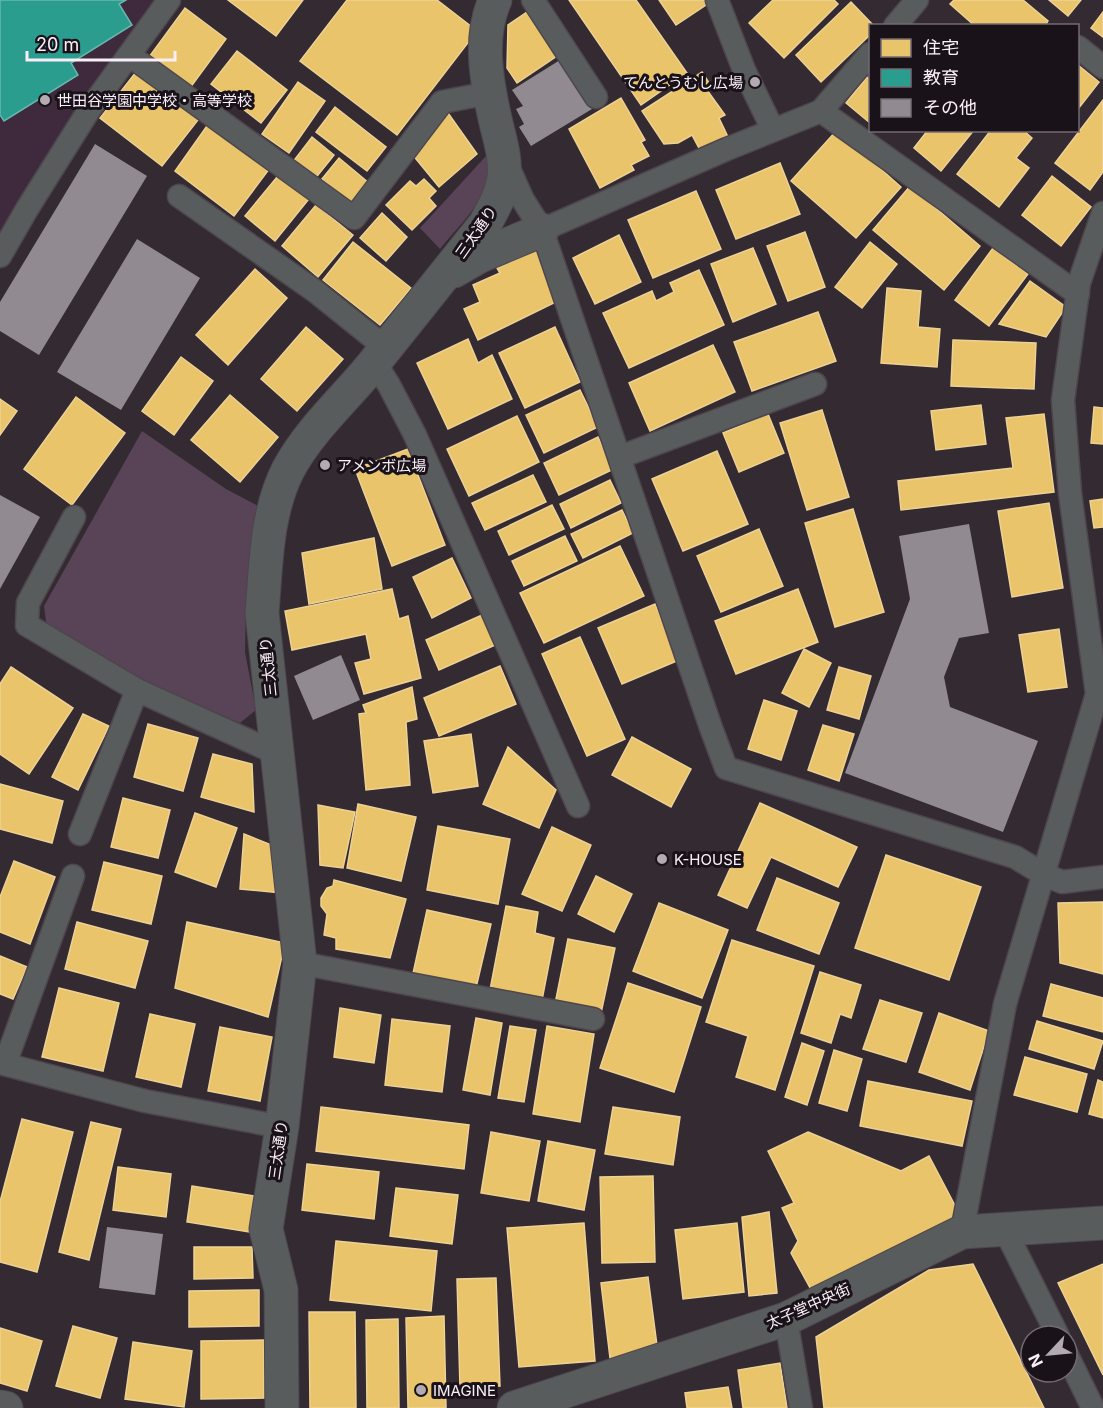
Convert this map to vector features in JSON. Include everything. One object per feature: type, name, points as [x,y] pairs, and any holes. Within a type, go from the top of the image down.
[{"type":"street","name":"三太通り","points":[[282,1408],[281,1290],[266,1229],[282,1127],[300,963],[262,613],[266,561],[276,502],[288,471],[304,445],[485,224],[498,200],[504,178],[504,157],[489,93],[485,4]]},
{"type":"street","points":[[442,277],[480,256],[542,230]]},
{"type":"street","name":"太子堂中央街","points":[[514,1408],[786,1319],[962,1232],[1103,1223]]},
{"type":"street","points":[[0,1407],[6,1408]]},
{"type":"lane","points":[[0,256],[89,110],[169,0]]},
{"type":"lane","points":[[533,0],[596,97]]},
{"type":"lane","points":[[717,0],[744,70],[773,130]]},
{"type":"lane","points":[[897,24],[917,0]]},
{"type":"lane","points":[[1079,49],[1103,67]]},
{"type":"lane","points":[[129,55],[354,218],[442,102],[489,93]]},
{"type":"lane","points":[[542,230],[821,111],[869,55]]},
{"type":"lane","points":[[821,111],[1077,294]]},
{"type":"lane","points":[[504,157],[523,200],[542,230],[726,768],[1015,857],[1042,874],[1062,882],[1103,877]]},
{"type":"lane","points":[[178,196],[315,291],[380,355],[389,385],[415,435],[578,806]]},
{"type":"lane","points":[[962,1232],[1005,1004],[1097,694],[1070,493],[1063,400],[1079,283],[1103,213]]},
{"type":"lane","points":[[620,457],[815,384]]},
{"type":"lane","points":[[74,517],[28,603],[27,625],[137,690],[279,754]]},
{"type":"lane","points":[[80,834],[137,690]]},
{"type":"lane","points":[[73,876],[3,1064],[145,1101],[282,1127]]},
{"type":"lane","points":[[300,963],[593,1020]]},
{"type":"lane","points":[[1005,1230],[1052,1324]]},
{"type":"lane","points":[[786,1319],[801,1408]]},
{"type":"lane","points":[[1079,1379],[1093,1408]]},
{"type":"shaded area","name":"世田谷学園中学校・高等学校","points":[[0,0],[160,0],[0,234]]},
{"type":"shaded area","points":[[486,156],[492,165],[485,190],[440,249],[420,228]]},
{"type":"shaded area","points":[[142,431],[226,489],[262,508],[246,604],[245,652],[256,710],[240,723],[134,677],[47,629],[44,606]]},
{"type":"building: 住宅","points":[[228,0],[303,0],[276,36]]},
{"type":"building: 住宅","points":[[347,0],[437,0],[477,31],[397,135],[300,61]]},
{"type":"building: 住宅","points":[[569,0],[636,0],[687,73],[641,105]]},
{"type":"building: 住宅","points":[[659,0],[707,0],[709,3],[676,25]]},
{"type":"building: 住宅","points":[[773,0],[834,0],[838,4],[784,58],[749,23]]},
{"type":"building: 住宅","points":[[954,0],[1023,0],[1048,21],[1046,24],[973,24],[950,4]]},
{"type":"building: 住宅","points":[[1049,0],[1081,0],[1068,16]]},
{"type":"building: 住宅","points":[[851,2],[872,24],[869,24],[869,36],[821,82],[796,55]]},
{"type":"building: 住宅","points":[[185,8],[226,39],[190,88],[149,57]]},
{"type":"building: 住宅","points":[[527,12],[557,56],[517,83],[507,68],[508,25]]},
{"type":"building: 住宅","points":[[1103,12],[1103,37],[1091,28]]},
{"type":"building: 住宅","points":[[237,51],[287,90],[261,123],[211,84]]},
{"type":"building: 住宅","points":[[1079,66],[1099,82],[1079,108]]},
{"type":"building: 住宅","points":[[136,72],[198,120],[162,166],[100,118]]},
{"type":"building: 住宅","points":[[702,72],[711,86],[707,90],[725,115],[719,118],[728,137],[700,150],[692,135],[678,143],[664,144],[642,111]]},
{"type":"building: 住宅","points":[[867,77],[869,79],[869,122],[846,103]]},
{"type":"building: 住宅","points":[[298,82],[325,101],[289,153],[262,134]]},
{"type":"building: 住宅","points":[[621,98],[645,140],[641,142],[649,156],[631,165],[634,170],[600,188],[569,129]]},
{"type":"building: 住宅","points":[[1103,100],[1103,172],[1090,190],[1055,163]]},
{"type":"building: 住宅","points":[[335,107],[386,147],[367,171],[316,132]]},
{"type":"building: 住宅","points":[[448,113],[477,154],[439,187],[412,154],[428,141],[424,134]]},
{"type":"building: 住宅","points":[[209,123],[270,168],[234,216],[175,171]]},
{"type":"building: 住宅","points":[[837,130],[901,187],[856,238],[791,181]]},
{"type":"building: 住宅","points":[[926,132],[972,132],[941,171],[914,148]]},
{"type":"building: 住宅","points":[[989,132],[1025,132],[1032,138],[1016,158],[1029,168],[999,207],[957,174]]},
{"type":"building: 住宅","points":[[312,137],[334,155],[314,180],[292,163]]},
{"type":"building: 住宅","points":[[339,158],[369,183],[352,204],[322,179]]},
{"type":"building: 住宅","points":[[780,163],[800,214],[736,239],[716,190]]},
{"type":"building: 住宅","points":[[282,171],[312,195],[275,241],[245,216]]},
{"type":"building: 住宅","points":[[1052,176],[1091,207],[1061,246],[1022,215]]},
{"type":"building: 住宅","points":[[424,179],[436,191],[429,198],[436,206],[412,230],[386,205],[410,181],[416,186]]},
{"type":"building: 住宅","points":[[910,186],[980,246],[944,290],[873,230]]},
{"type":"building: 住宅","points":[[696,191],[721,249],[653,278],[628,220]]},
{"type":"building: 住宅","points":[[316,205],[353,235],[318,277],[282,246]]},
{"type":"building: 住宅","points":[[382,213],[407,237],[386,261],[360,238]]},
{"type":"building: 住宅","points":[[805,232],[825,287],[788,301],[767,246]]},
{"type":"building: 住宅","points":[[619,235],[641,282],[595,304],[573,258]]},
{"type":"building: 住宅","points":[[353,242],[411,288],[380,325],[323,280]]},
{"type":"building: 住宅","points":[[870,242],[897,264],[862,308],[835,287]]},
{"type":"building: 住宅","points":[[753,248],[776,304],[733,322],[711,264]]},
{"type":"building: 住宅","points":[[993,248],[1028,274],[989,326],[955,300]]},
{"type":"building: 住宅","points":[[536,250],[556,302],[478,340],[464,309],[480,302],[473,285],[500,273],[497,268]]},
{"type":"building: 住宅","points":[[255,269],[287,298],[228,365],[196,335]]},
{"type":"building: 住宅","points":[[699,270],[724,325],[629,368],[603,313],[652,291],[656,301],[674,292],[670,283]]},
{"type":"building: 住宅","points":[[1030,281],[1066,307],[1046,337],[999,324]]},
{"type":"building: 住宅","points":[[887,288],[921,291],[918,327],[940,329],[937,367],[881,363]]},
{"type":"building: 住宅","points":[[818,312],[836,361],[752,391],[734,342]]},
{"type":"building: 住宅","points":[[306,327],[343,359],[297,411],[261,379]]},
{"type":"building: 住宅","points":[[555,327],[580,382],[525,408],[499,353]]},
{"type":"building: 住宅","points":[[468,339],[478,363],[492,355],[512,399],[448,429],[417,363]]},
{"type":"building: 住宅","points":[[953,340],[1036,343],[1034,389],[951,386]]},
{"type":"building: 住宅","points":[[713,345],[735,392],[650,431],[629,383]]},
{"type":"building: 住宅","points":[[181,357],[213,381],[174,435],[142,411]]},
{"type":"building: 住宅","points":[[580,390],[598,427],[544,453],[526,415]]},
{"type":"building: 住宅","points":[[230,395],[278,437],[240,482],[191,440]]},
{"type":"building: 住宅","points":[[76,397],[125,433],[72,505],[24,469]]},
{"type":"building: 住宅","points":[[0,399],[17,411],[0,435]]},
{"type":"building: 住宅","points":[[981,405],[986,444],[936,450],[931,411]]},
{"type":"building: 住宅","points":[[1094,407],[1103,408],[1103,444],[1091,443]]},
{"type":"building: 住宅","points":[[822,410],[849,497],[807,510],[780,423]]},
{"type":"building: 住宅","points":[[768,414],[784,453],[739,472],[723,433]]},
{"type":"building: 住宅","points":[[1044,414],[1054,492],[901,510],[898,481],[1013,468],[1006,418]]},
{"type":"building: 住宅","points":[[517,416],[539,462],[469,496],[447,449]]},
{"type":"building: 住宅","points":[[598,437],[614,469],[559,495],[544,463]]},
{"type":"building: 住宅","points":[[408,449],[445,545],[392,566],[355,469]]},
{"type":"building: 住宅","points":[[717,451],[748,524],[683,551],[652,479]]},
{"type":"building: 住宅","points":[[533,475],[546,502],[485,530],[472,503]]},
{"type":"building: 住宅","points":[[610,480],[621,503],[571,528],[560,504]]},
{"type":"building: 住宅","points":[[1103,499],[1103,527],[1094,528],[1090,501]]},
{"type":"building: 住宅","points":[[1049,503],[1063,588],[1012,597],[998,511]]},
{"type":"building: 住宅","points":[[552,505],[564,529],[509,555],[498,531]]},
{"type":"building: 住宅","points":[[853,509],[884,612],[835,627],[805,523]]},
{"type":"building: 住宅","points":[[622,510],[633,533],[583,558],[571,534]]},
{"type":"building: 住宅","points":[[759,529],[783,586],[721,612],[697,556]]},
{"type":"building: 住宅","points":[[565,536],[577,561],[524,586],[512,561]]},
{"type":"building: 住宅","points":[[374,538],[382,589],[309,604],[302,553]]},
{"type":"building: 住宅","points":[[620,546],[644,596],[544,643],[520,593]]},
{"type":"building: 住宅","points":[[452,558],[471,598],[432,618],[413,577]]},
{"type":"building: 住宅","points":[[392,589],[399,619],[408,616],[421,678],[364,694],[355,663],[371,659],[366,634],[292,650],[285,611]]},
{"type":"building: 住宅","points":[[798,589],[818,642],[736,674],[715,621]]},
{"type":"building: 住宅","points":[[655,604],[679,660],[622,684],[598,628]]},
{"type":"building: 住宅","points":[[482,615],[495,645],[439,670],[426,640]]},
{"type":"building: 住宅","points":[[1059,629],[1067,687],[1028,692],[1019,635]]},
{"type":"building: 住宅","points":[[580,637],[625,739],[587,756],[542,654]]},
{"type":"building: 住宅","points":[[804,649],[831,663],[809,707],[782,693]]},
{"type":"building: 住宅","points":[[500,666],[516,704],[439,736],[424,698]]},
{"type":"building: 住宅","points":[[11,667],[73,708],[29,774],[0,754],[0,684]]},
{"type":"building: 住宅","points":[[839,667],[871,676],[859,719],[827,710]]},
{"type":"building: 住宅","points":[[412,687],[417,719],[406,722],[410,785],[366,790],[359,714],[366,713],[363,705]]},
{"type":"building: 住宅","points":[[764,700],[797,711],[781,760],[748,749]]},
{"type":"building: 住宅","points":[[83,714],[109,726],[78,790],[52,777]]},
{"type":"building: 住宅","points":[[148,724],[198,738],[183,791],[134,777]]},
{"type":"building: 住宅","points":[[823,725],[854,734],[839,781],[808,770]]},
{"type":"building: 住宅","points":[[471,734],[478,786],[433,793],[424,741]]},
{"type":"building: 住宅","points":[[632,737],[691,769],[671,807],[612,775]]},
{"type":"building: 住宅","points":[[508,747],[556,790],[539,828],[483,804]]},
{"type":"building: 住宅","points":[[213,754],[252,764],[254,812],[201,797]]},
{"type":"building: 住宅","points":[[0,784],[63,801],[52,843],[0,829]]},
{"type":"building: 住宅","points":[[123,798],[170,810],[158,858],[111,847]]},
{"type":"building: 住宅","points":[[760,803],[857,847],[838,887],[771,857],[747,908],[718,895]]},
{"type":"building: 住宅","points":[[358,804],[416,817],[401,881],[347,868]]},
{"type":"building: 住宅","points":[[318,805],[355,812],[343,868],[320,865]]},
{"type":"building: 住宅","points":[[195,813],[237,828],[216,887],[175,872]]},
{"type":"building: 住宅","points":[[438,826],[510,839],[498,904],[427,890]]},
{"type":"building: 住宅","points":[[552,827],[591,845],[562,911],[522,894]]},
{"type":"building: 住宅","points":[[244,834],[274,846],[281,893],[240,889]]},
{"type":"building: 住宅","points":[[886,855],[981,887],[949,980],[855,948]]},
{"type":"building: 住宅","points":[[14,861],[55,877],[30,944],[0,932],[0,897]]},
{"type":"building: 住宅","points":[[104,862],[162,876],[151,924],[92,910]]},
{"type":"building: 住宅","points":[[596,876],[632,894],[614,932],[578,914]]},
{"type":"building: 住宅","points":[[777,878],[839,903],[819,954],[757,930]]},
{"type":"building: 住宅","points":[[334,880],[406,899],[390,958],[336,949],[336,938],[324,935],[327,914],[321,906],[321,898],[327,888],[333,886]]},
{"type":"building: 住宅","points":[[1103,902],[1103,974],[1060,963],[1058,903]]},
{"type":"building: 住宅","points":[[659,903],[728,930],[702,998],[633,971]]},
{"type":"building: 住宅","points":[[506,906],[538,912],[535,933],[554,938],[542,1000],[490,990]]},
{"type":"building: 住宅","points":[[427,910],[491,924],[475,992],[412,978]]},
{"type":"building: 住宅","points":[[77,922],[148,941],[135,988],[65,969]]},
{"type":"building: 住宅","points":[[187,922],[285,943],[268,1017],[175,988]]},
{"type":"building: 住宅","points":[[568,939],[615,948],[601,1013],[555,1004]]},
{"type":"building: 住宅","points":[[732,940],[814,966],[775,1090],[736,1077],[748,1036],[706,1022]]},
{"type":"building: 住宅","points":[[0,956],[27,967],[13,999],[0,994]]},
{"type":"building: 住宅","points":[[820,972],[861,985],[851,1018],[840,1014],[831,1043],[801,1033]]},
{"type":"building: 住宅","points":[[628,983],[701,1007],[674,1092],[600,1068]]},
{"type":"building: 住宅","points":[[1051,984],[1103,998],[1103,1032],[1043,1016]]},
{"type":"building: 住宅","points":[[59,988],[119,1003],[103,1071],[42,1057]]},
{"type":"building: 住宅","points":[[880,1000],[922,1013],[906,1062],[863,1049]]},
{"type":"building: 住宅","points":[[340,1008],[381,1015],[374,1063],[334,1057]]},
{"type":"building: 住宅","points":[[939,1013],[989,1031],[970,1090],[919,1072]]},
{"type":"building: 住宅","points":[[150,1014],[195,1024],[181,1087],[136,1077]]},
{"type":"building: 住宅","points":[[476,1018],[502,1023],[490,1095],[463,1090]]},
{"type":"building: 住宅","points":[[392,1019],[450,1026],[442,1092],[385,1085]]},
{"type":"building: 住宅","points":[[1037,1021],[1103,1041],[1094,1069],[1029,1049]]},
{"type":"building: 住宅","points":[[510,1026],[536,1030],[524,1102],[498,1098]]},
{"type":"building: 住宅","points":[[547,1026],[594,1034],[580,1122],[533,1114]]},
{"type":"building: 住宅","points":[[220,1027],[272,1037],[260,1101],[208,1091]]},
{"type":"building: 住宅","points":[[802,1043],[824,1051],[807,1105],[785,1097]]},
{"type":"building: 住宅","points":[[834,1050],[862,1059],[847,1111],[819,1103]]},
{"type":"building: 住宅","points":[[1025,1057],[1087,1074],[1077,1112],[1014,1095]]},
{"type":"building: 住宅","points":[[1098,1080],[1103,1082],[1103,1118],[1089,1114]]},
{"type":"building: 住宅","points":[[868,1081],[972,1101],[962,1146],[860,1126]]},
{"type":"building: 住宅","points":[[321,1107],[469,1125],[464,1169],[316,1151]]},
{"type":"building: 住宅","points":[[613,1107],[680,1117],[673,1165],[605,1154]]},
{"type":"building: 住宅","points":[[22,1119],[73,1132],[37,1272],[0,1262],[0,1202]]},
{"type":"building: 住宅","points":[[91,1122],[121,1129],[89,1260],[59,1252]]},
{"type":"building: 住宅","points":[[491,1132],[540,1141],[529,1201],[481,1193]]},
{"type":"building: 住宅","points":[[808,1132],[901,1171],[929,1156],[961,1217],[814,1295],[791,1253],[798,1241],[782,1208],[794,1203],[768,1151]]},
{"type":"building: 住宅","points":[[548,1141],[595,1150],[584,1210],[538,1201]]},
{"type":"building: 住宅","points":[[307,1164],[379,1172],[374,1219],[302,1210]]},
{"type":"building: 住宅","points":[[118,1167],[171,1174],[166,1217],[113,1210]]},
{"type":"building: 住宅","points":[[653,1176],[655,1262],[602,1263],[600,1177]]},
{"type":"building: 住宅","points":[[192,1186],[255,1196],[249,1232],[187,1222]]},
{"type":"building: 住宅","points":[[396,1188],[458,1195],[452,1244],[390,1236]]},
{"type":"building: 住宅","points":[[769,1212],[777,1293],[749,1296],[742,1217]]},
{"type":"building: 住宅","points":[[584,1223],[595,1361],[519,1367],[507,1228]]},
{"type":"building: 住宅","points":[[737,1223],[744,1292],[683,1299],[675,1230]]},
{"type":"building: 住宅","points":[[336,1241],[437,1251],[431,1311],[330,1300]]},
{"type":"building: 住宅","points":[[194,1247],[252,1247],[253,1278],[194,1279]]},
{"type":"building: 住宅","points":[[973,1264],[1019,1357],[1019,1384],[1032,1384],[1044,1408],[824,1408],[816,1337],[929,1270]]},
{"type":"building: 住宅","points":[[1103,1264],[1103,1375],[1079,1324],[1058,1283]]},
{"type":"building: 住宅","points":[[648,1277],[658,1353],[610,1358],[601,1283]]},
{"type":"building: 住宅","points":[[496,1278],[500,1386],[460,1388],[457,1279]]},
{"type":"building: 住宅","points":[[259,1290],[259,1326],[189,1327],[189,1291]]},
{"type":"building: 住宅","points":[[309,1312],[355,1312],[356,1408],[310,1408]]},
{"type":"building: 住宅","points":[[444,1316],[446,1408],[408,1408],[406,1318]]},
{"type":"building: 住宅","points":[[398,1319],[399,1408],[367,1408],[366,1320]]},
{"type":"building: 住宅","points":[[73,1326],[117,1338],[100,1398],[56,1386]]},
{"type":"building: 住宅","points":[[0,1328],[42,1341],[27,1391],[0,1383]]},
{"type":"building: 住宅","points":[[264,1340],[264,1398],[201,1399],[201,1341]]},
{"type":"building: 住宅","points":[[133,1342],[192,1351],[184,1407],[125,1399]]},
{"type":"building: 住宅","points":[[780,1363],[787,1408],[743,1408],[738,1370]]},
{"type":"building: 住宅","points":[[728,1387],[732,1408],[687,1408],[685,1393]]},
{"type":"building: 教育","points":[[0,0],[126,0],[119,4],[132,25],[71,63],[78,75],[4,121],[0,115]]},
{"type":"building: その他","points":[[560,60],[592,109],[531,146],[519,127],[524,124],[516,109],[523,106],[512,90]]},
{"type":"building: その他","points":[[95,144],[147,176],[39,355],[0,331],[0,302]]},
{"type":"building: その他","points":[[137,239],[200,278],[121,410],[57,372]]},
{"type":"building: その他","points":[[0,495],[40,517],[0,589]]},
{"type":"building: その他","points":[[969,524],[989,633],[959,638],[944,677],[950,707],[1038,741],[1003,832],[845,773],[910,599],[899,536]]},
{"type":"building: その他","points":[[341,655],[360,700],[313,720],[294,676]]},
{"type":"building: その他","points":[[107,1227],[163,1234],[155,1295],[99,1288]]},
{"type":"place","name":"てんとうむし広場","points":[[755,82]]},
{"type":"place","name":"世田谷学園中学校・高等学校","points":[[45,100]]},
{"type":"place","name":"アメンボ広場","points":[[325,465]]},
{"type":"place","name":"K-HOUSE","points":[[662,859]]},
{"type":"place","name":"IMAGINE","points":[[421,1390]]}]
